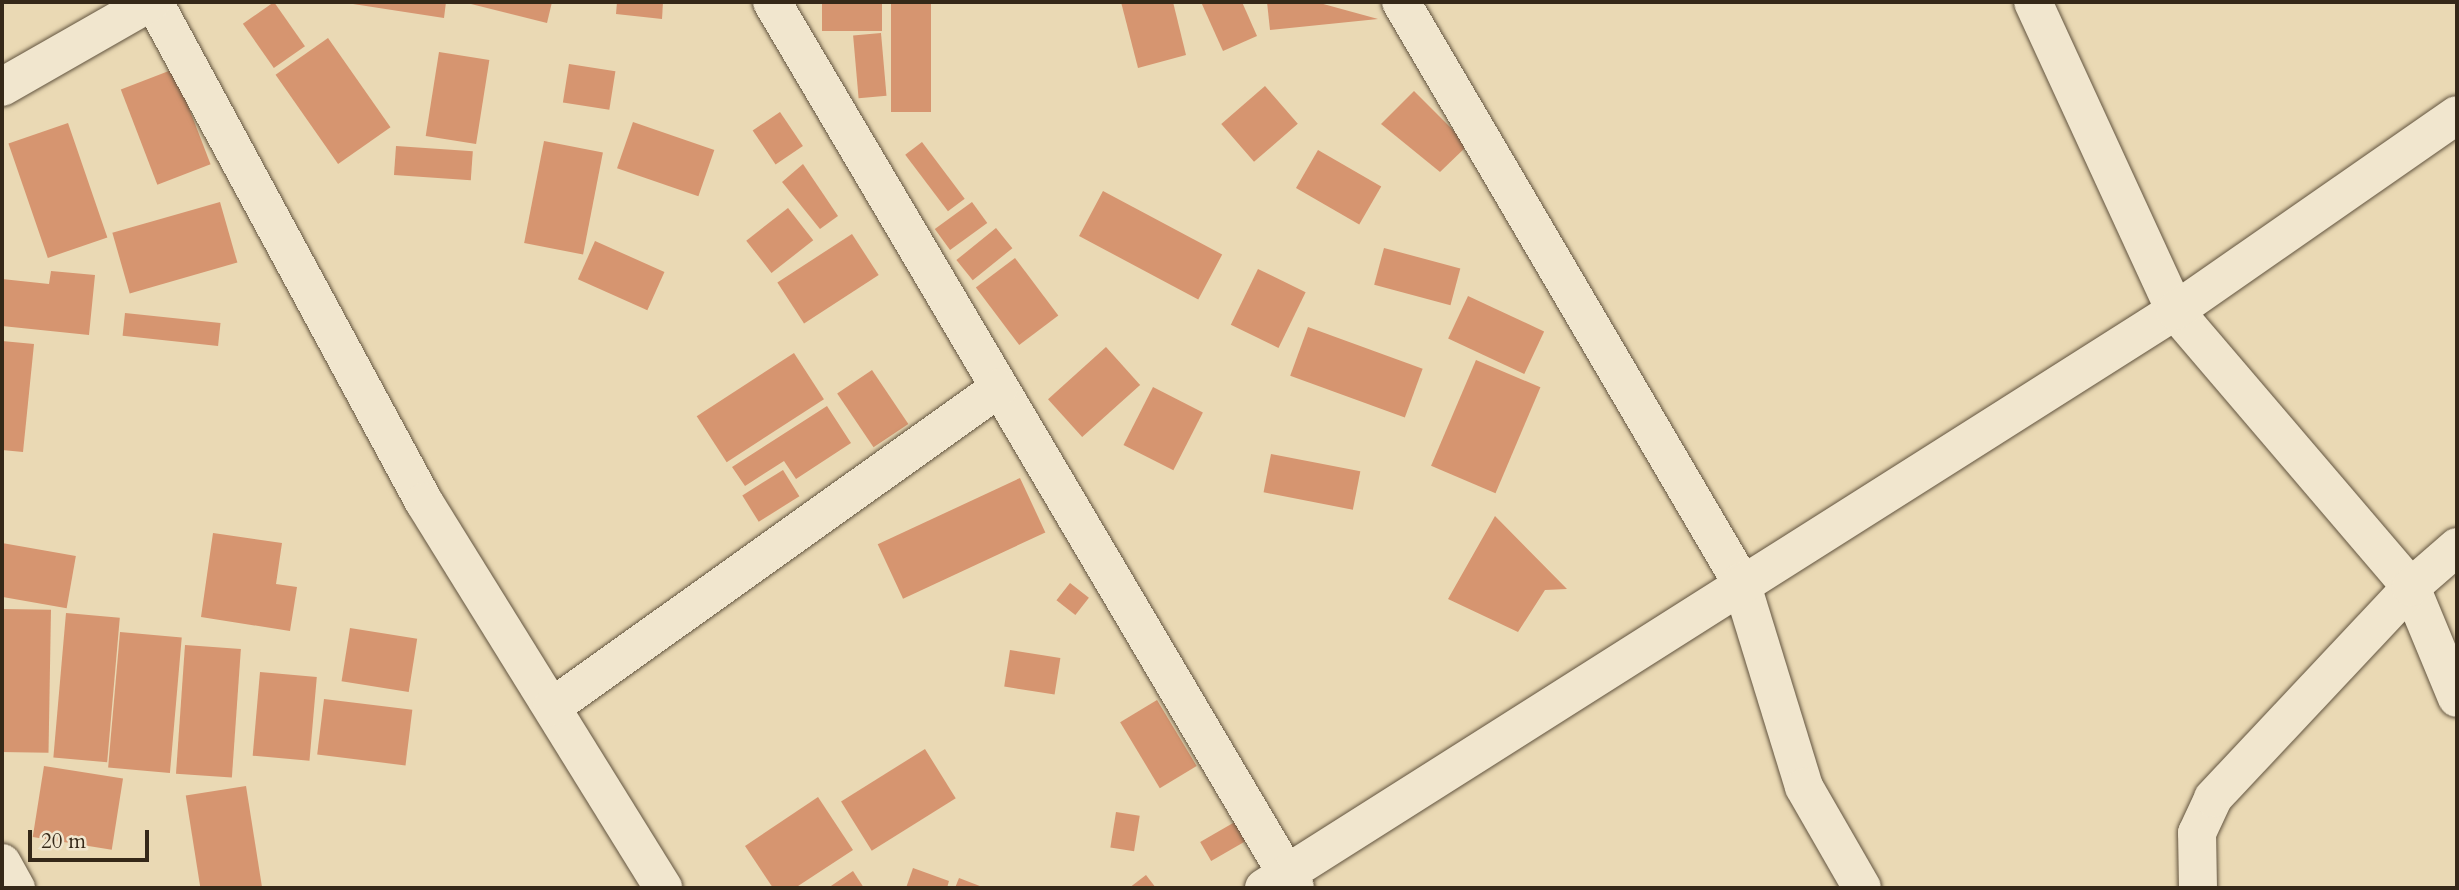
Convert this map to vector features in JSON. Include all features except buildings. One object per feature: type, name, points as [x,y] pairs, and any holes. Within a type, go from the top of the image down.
[{"type":"street","points":[[2,87],[153,2],[424,502],[663,888]]},
{"type":"street","points":[[772,2],[999,388],[1282,884],[1741,582],[2175,312],[2457,115]]},
{"type":"street","points":[[1401,2],[1741,582],[1804,787],[1862,888]]},
{"type":"street","points":[[2033,2],[2175,312],[2411,587],[2457,698]]},
{"type":"street","points":[[552,707],[999,388]]},
{"type":"street","points":[[2198,888],[2197,833],[2213,798],[2411,587],[2457,547]]},
{"type":"street","points":[[2,863],[16,888]]}]
